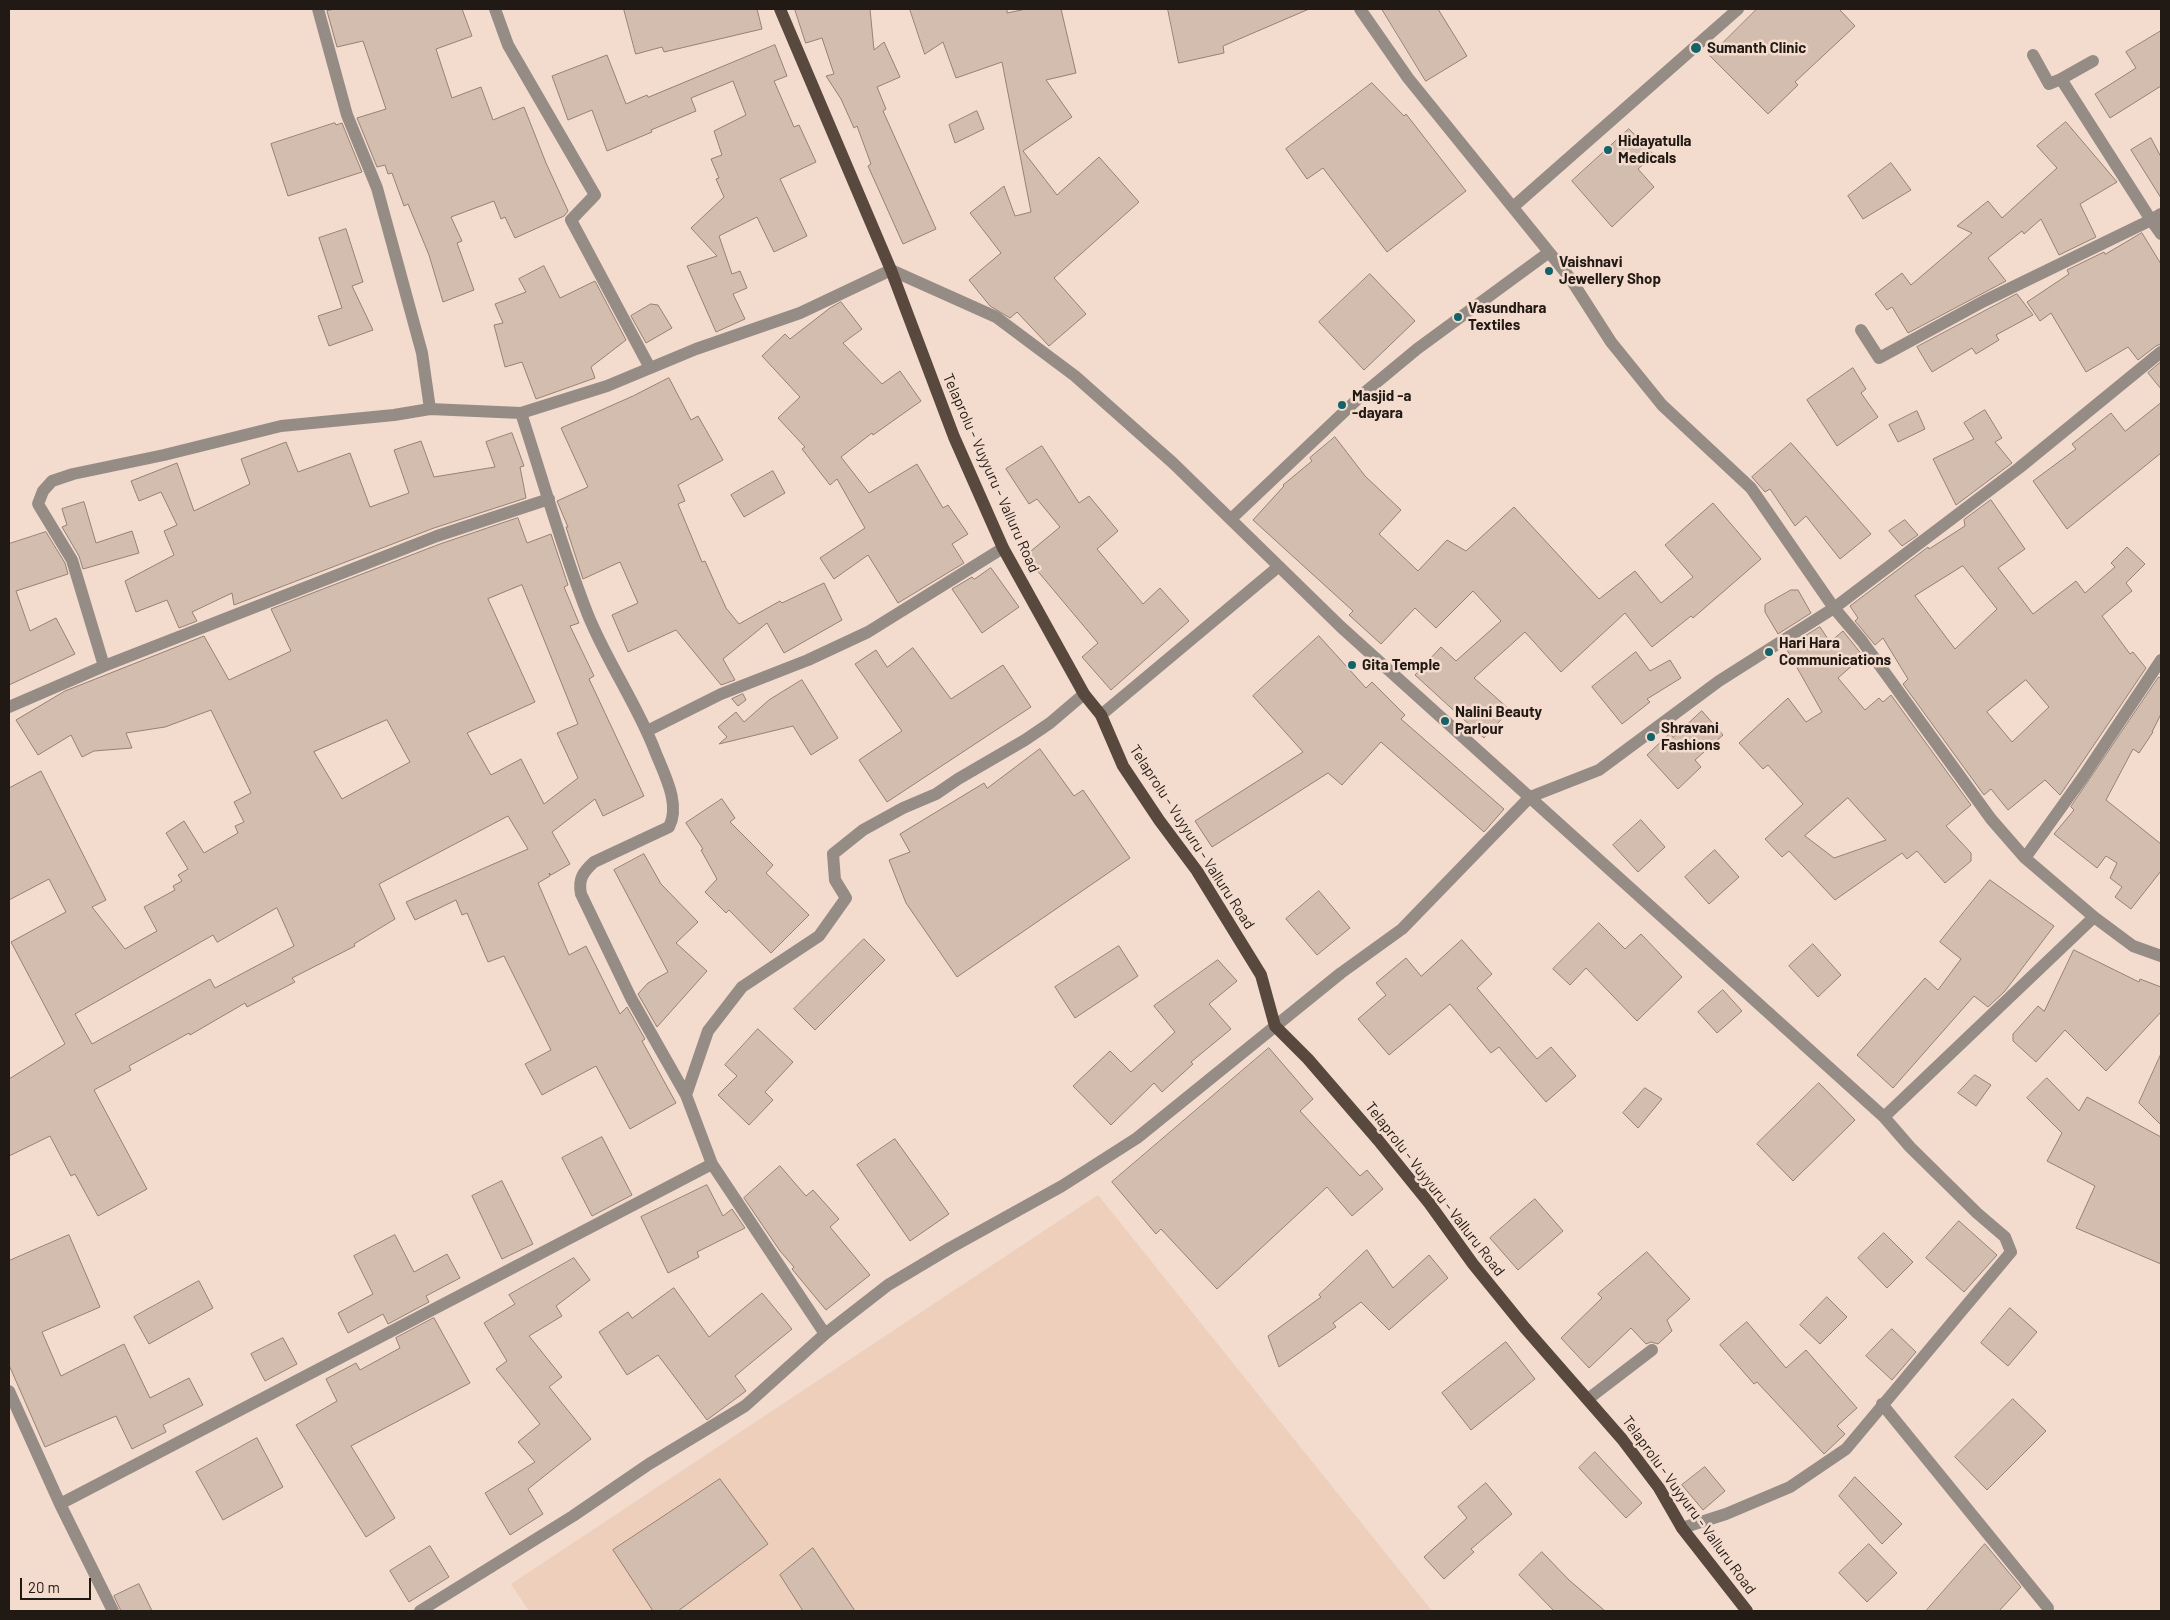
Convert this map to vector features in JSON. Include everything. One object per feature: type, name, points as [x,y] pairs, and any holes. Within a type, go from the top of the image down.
[{"type":"main road","name":"Telaprolu - Vuyyuru - Valluru Road","points":[[780,9],[891,270],[954,437],[1003,548],[1084,694],[1101,715],[1123,766],[1159,820],[1197,871],[1261,975],[1275,1026],[1308,1059],[1378,1140],[1429,1203],[1473,1264],[1622,1439],[1659,1488],[1682,1528],[1747,1611]]},
{"type":"street","points":[[318,9],[347,115],[380,197],[422,353],[430,409]]},
{"type":"street","points":[[495,9],[508,45],[595,195],[571,220],[650,368]]},
{"type":"street","points":[[1360,9],[1408,78],[1570,278],[1611,342],[1662,405],[1750,488],[1834,608],[1862,641],[1991,819],[2025,858],[2094,917],[2133,946],[2161,956]]},
{"type":"street","points":[[1513,207],[1738,9]]},
{"type":"street","points":[[2033,55],[2049,84],[2093,61]]},
{"type":"street","points":[[2061,79],[2156,217],[2161,234]]},
{"type":"street","points":[[1861,330],[1879,358],[1992,297],[2156,217]]},
{"type":"street","points":[[1231,519],[1351,406],[1402,362],[1548,253]]},
{"type":"street","points":[[104,666],[72,560],[38,504],[43,491],[52,481],[73,474],[164,455],[281,426],[394,415],[430,409],[521,413],[607,386],[696,349],[800,313],[891,270],[996,317],[1075,376],[1130,424],[1231,519],[1278,568],[1884,1117],[1910,1147],[1977,1213],[2005,1237],[2011,1252],[1933,1347],[1846,1448],[1790,1487],[1726,1514],[1682,1528]]},
{"type":"street","points":[[420,1611],[573,1516],[648,1464],[745,1406],[825,1334],[888,1285],[1062,1186],[1137,1138],[1341,973],[1402,929],[1530,797],[1599,770],[1719,681],[1834,608],[2019,468],[2161,352]]},
{"type":"street","points":[[521,413],[588,616],[647,731],[668,785],[673,805],[673,819],[668,827],[594,862],[584,870],[579,885],[581,894],[631,998],[686,1095],[712,1164],[825,1334]]},
{"type":"street","points":[[9,707],[104,666],[436,536],[549,499]]},
{"type":"street","points":[[647,731],[721,694],[808,660],[868,632],[1003,548]]},
{"type":"street","points":[[1101,715],[1224,610],[1278,568]]},
{"type":"street","points":[[2025,858],[2083,777],[2161,660]]},
{"type":"street","points":[[686,1095],[708,1031],[742,987],[819,936],[846,898],[835,880],[833,854],[863,830],[903,808],[936,794],[958,778],[1025,740],[1050,723],[1084,694]]},
{"type":"street","points":[[1884,1117],[2094,917]]},
{"type":"street","points":[[60,1504],[712,1164]]},
{"type":"street","points":[[1588,1399],[1652,1350]]},
{"type":"street","points":[[9,1391],[60,1504],[113,1611]]},
{"type":"street","points":[[1882,1404],[2048,1608]]},
{"type":"shaded area","points":[[1098,1195],[1432,1611],[529,1611],[511,1584]]},
{"type":"building","points":[[335,9],[462,9],[472,36],[436,49],[452,98],[481,87],[493,120],[524,107],[546,163],[568,211],[564,216],[515,238],[505,217],[501,219],[494,201],[451,217],[462,241],[457,243],[474,290],[443,302],[429,255],[408,204],[404,206],[392,173],[388,174],[385,165],[377,167],[357,118],[386,109],[363,41],[337,47],[327,11]]},
{"type":"building","points":[[624,9],[757,9],[762,29],[664,52],[662,47],[636,54]]},
{"type":"building","points":[[795,9],[870,9],[874,50],[884,42],[900,77],[877,87],[886,109],[883,111],[936,229],[903,244],[868,166],[871,164],[857,126],[854,128],[841,99],[826,76],[834,74],[822,38],[806,43]]},
{"type":"building","points":[[910,9],[1007,9],[1007,13],[1026,9],[1061,9],[1076,73],[1046,80],[1072,117],[1023,151],[1057,195],[1099,157],[1139,202],[1054,278],[1086,314],[1049,346],[1017,312],[1010,318],[990,306],[969,280],[1001,253],[970,213],[1004,186],[1015,216],[1031,212],[1002,62],[956,78],[943,42],[925,54]]},
{"type":"building","points":[[1168,9],[1309,9],[1223,46],[1224,53],[1179,63]]},
{"type":"building","points":[[1382,9],[1438,9],[1467,56],[1426,81]]},
{"type":"building","points":[[1757,9],[1839,9],[1855,26],[1795,82],[1798,85],[1768,114],[1710,56]]},
{"type":"building","points":[[2161,31],[2161,86],[2110,118],[2095,94],[2136,68],[2126,52]]},
{"type":"building","points":[[775,45],[787,76],[774,81],[794,127],[799,125],[816,162],[780,179],[807,236],[774,252],[757,217],[719,236],[732,274],[740,271],[747,288],[733,294],[745,319],[716,332],[687,266],[717,256],[691,228],[724,197],[716,179],[719,178],[711,159],[722,155],[714,131],[746,115],[733,81],[691,98],[696,111],[607,151],[592,110],[568,120],[552,76],[607,55],[626,104],[647,95],[648,97]]},
{"type":"building","points":[[1372,83],[1404,116],[1406,114],[1466,191],[1387,252],[1323,168],[1307,179],[1286,149]]},
{"type":"building","points":[[977,111],[984,129],[955,143],[949,125]]},
{"type":"building","points":[[2066,122],[2117,182],[2080,204],[2096,237],[2059,255],[2041,219],[2024,234],[2022,231],[1988,258],[2006,281],[1908,333],[1892,307],[1887,310],[1875,294],[1902,273],[1911,285],[1972,233],[1957,226],[1988,201],[2002,218],[2057,168],[2037,146]]},
{"type":"building","points":[[335,123],[336,125],[342,123],[362,172],[288,196],[271,144]]},
{"type":"building","points":[[1629,129],[1654,155],[1638,169],[1654,187],[1612,227],[1572,181]]},
{"type":"building","points":[[2151,138],[2161,157],[2161,198],[2131,150]]},
{"type":"building","points":[[1891,163],[1911,190],[1863,219],[1848,196]]},
{"type":"building","points":[[346,229],[363,282],[352,286],[373,330],[329,346],[318,316],[342,308],[319,238]]},
{"type":"building","points":[[2142,233],[2161,264],[2161,344],[2138,360],[2128,347],[2086,372],[2051,313],[2040,321],[2027,302],[2069,274],[2067,270],[2104,252],[2105,254]]},
{"type":"building","points":[[544,266],[560,298],[595,281],[626,340],[591,367],[595,378],[536,399],[522,362],[505,367],[494,325],[503,323],[495,304],[526,292],[519,279]]},
{"type":"building","points":[[1370,274],[1415,321],[1364,370],[1319,322]]},
{"type":"building","points":[[2017,294],[2033,315],[1996,335],[1999,340],[1976,354],[1972,348],[1932,372],[1917,347]]},
{"type":"building","points":[[841,302],[862,329],[843,343],[882,384],[900,371],[921,401],[873,435],[872,433],[841,457],[869,493],[917,464],[943,508],[948,505],[968,534],[952,544],[964,563],[898,603],[868,555],[834,579],[820,558],[865,528],[837,479],[830,485],[802,449],[805,447],[778,418],[800,397],[762,356],[785,334],[790,339],[830,308]]},
{"type":"building","points":[[651,304],[658,305],[672,328],[646,343],[631,316]]},
{"type":"building","points":[[2161,362],[2161,389],[2148,373]]},
{"type":"building","points":[[1853,368],[1866,389],[1861,393],[1878,417],[1837,446],[1807,400]]},
{"type":"building","points":[[669,378],[691,420],[698,416],[723,460],[678,485],[685,501],[678,504],[702,562],[705,561],[726,608],[739,624],[780,601],[782,603],[824,583],[842,620],[784,653],[767,623],[723,659],[735,680],[721,685],[676,630],[628,652],[612,615],[638,603],[620,562],[583,579],[566,527],[568,527],[557,501],[588,487],[561,428]]},
{"type":"building","points":[[2161,403],[2161,453],[2067,529],[2033,481],[2076,449],[2072,444],[2111,413],[2125,431]]},
{"type":"building","points":[[1985,410],[2002,438],[1995,442],[2012,463],[1956,505],[1933,459],[1974,439],[1964,423]]},
{"type":"building","points":[[1917,411],[1925,429],[1898,442],[1889,425]]},
{"type":"building","points":[[512,433],[524,466],[520,467],[526,498],[434,528],[234,605],[232,593],[192,612],[197,621],[179,628],[167,600],[136,612],[125,581],[174,555],[164,531],[177,525],[161,492],[139,501],[131,481],[177,463],[194,511],[250,484],[241,459],[286,442],[298,472],[350,453],[370,507],[409,493],[394,450],[421,441],[434,477],[495,467],[486,442]]},
{"type":"building","points":[[1335,437],[1365,476],[1401,510],[1379,534],[1418,571],[1447,540],[1466,551],[1514,507],[1599,599],[1635,571],[1661,603],[1693,577],[1665,545],[1713,503],[1761,559],[1693,618],[1691,616],[1652,647],[1625,613],[1561,672],[1525,632],[1474,678],[1510,710],[1484,738],[1415,675],[1441,647],[1456,661],[1501,621],[1473,591],[1436,628],[1415,608],[1381,644],[1349,615],[1353,611],[1253,520],[1283,485],[1312,461],[1310,458]]},
{"type":"building","points":[[1791,443],[1871,534],[1840,559],[1806,516],[1795,526],[1770,489],[1765,492],[1752,477]]},
{"type":"building","points":[[1042,446],[1079,503],[1089,496],[1118,531],[1097,549],[1143,604],[1160,588],[1189,621],[1111,690],[1082,657],[1098,643],[1025,556],[1060,527],[1037,499],[1029,504],[1006,469]]},
{"type":"building","points":[[773,471],[785,493],[744,517],[731,495]]},
{"type":"building","points":[[1991,500],[2025,549],[1998,568],[2033,614],[2076,581],[2085,593],[2115,567],[2111,563],[2127,547],[2145,564],[2126,583],[2132,591],[2102,616],[2130,654],[2133,652],[2146,668],[2060,795],[2045,780],[2008,810],[1991,789],[1984,795],[1903,684],[1908,679],[1883,638],[1875,645],[1855,621],[1858,618],[1850,606],[1928,547],[1929,549],[1965,526],[1964,520]],"holes":[[[1963,566],[1997,609],[1955,649],[1915,596]],[[2026,680],[2049,707],[2012,742],[1987,712]]]},
{"type":"building","points":[[84,502],[96,543],[132,531],[139,553],[83,569],[79,556],[62,527],[67,525],[62,509]]},
{"type":"building","points":[[518,518],[527,543],[551,534],[568,585],[564,587],[579,623],[570,626],[594,676],[589,679],[644,796],[603,816],[595,799],[552,832],[570,864],[551,875],[549,873],[550,876],[538,883],[569,955],[586,946],[620,1014],[627,1007],[645,1039],[642,1041],[676,1103],[630,1129],[596,1066],[542,1095],[525,1064],[551,1050],[504,956],[488,962],[467,913],[462,915],[456,900],[415,920],[406,902],[528,849],[508,816],[379,884],[395,919],[354,944],[355,946],[292,978],[295,982],[247,1007],[245,1003],[190,1035],[189,1033],[129,1066],[131,1070],[94,1090],[147,1189],[98,1216],[75,1174],[71,1176],[50,1136],[9,1156],[9,1079],[65,1044],[11,942],[66,912],[49,879],[9,900],[9,788],[41,771],[106,900],[92,907],[125,949],[157,931],[144,907],[175,890],[173,886],[182,881],[178,875],[188,869],[166,833],[184,821],[204,853],[238,833],[235,826],[244,822],[234,802],[251,793],[211,710],[165,727],[126,733],[132,748],[94,751],[82,757],[71,735],[38,755],[16,720],[65,691],[204,636],[229,680],[291,651],[271,609],[440,544]],"holes":[[[522,585],[578,724],[557,733],[578,778],[544,804],[521,759],[491,775],[467,733],[535,702],[488,599]],[[387,720],[410,762],[342,799],[314,752]],[[277,908],[294,946],[215,988],[210,979],[92,1044],[75,1014],[213,935],[217,942]]]},
{"type":"building","points":[[1905,520],[1918,535],[1902,546],[1889,531]]},
{"type":"building","points":[[46,532],[65,563],[68,574],[16,591],[30,631],[56,618],[75,654],[9,685],[9,544]]},
{"type":"building","points":[[991,568],[1019,607],[982,633],[952,589],[972,577],[974,579]]},
{"type":"building","points":[[1791,590],[1798,590],[1811,613],[1778,634],[1765,612],[1765,605]]},
{"type":"building","points":[[1820,627],[1830,642],[1843,631],[1863,656],[1838,678],[1865,710],[1879,698],[1883,702],[1891,695],[1971,805],[1946,826],[1971,853],[1971,861],[1945,883],[1917,851],[1907,859],[1902,853],[1835,900],[1789,851],[1782,857],[1765,839],[1803,804],[1768,765],[1763,769],[1739,743],[1788,698],[1806,722],[1822,712],[1786,648]],"holes":[[[1848,798],[1886,840],[1834,858],[1805,836]]]},
{"type":"building","points":[[1319,636],[1366,688],[1372,682],[1405,715],[1401,719],[1504,809],[1484,832],[1381,742],[1342,785],[1328,773],[1212,847],[1195,821],[1303,752],[1253,696]]},
{"type":"building","points":[[913,648],[951,699],[1003,665],[1031,707],[887,802],[859,760],[902,731],[855,664],[876,650],[887,667]]},
{"type":"building","points":[[1636,652],[1650,671],[1670,660],[1681,678],[1647,699],[1650,702],[1622,724],[1592,687]]},
{"type":"building","points":[[2159,677],[2161,679],[2161,714],[2153,732],[2139,753],[2133,749],[2106,800],[2161,844],[2161,871],[2131,909],[2115,897],[2122,887],[2110,878],[2117,863],[2106,856],[2097,868],[2054,834],[2074,810],[2071,807]]},
{"type":"building","points":[[802,680],[838,738],[811,755],[793,726],[719,744],[727,737],[718,727],[736,712],[744,722],[769,700]]},
{"type":"building","points":[[743,694],[746,700],[738,706],[732,699]]},
{"type":"building","points":[[1702,711],[1723,735],[1695,760],[1701,767],[1678,789],[1647,755],[1670,733],[1673,737]]},
{"type":"building","points":[[1040,749],[1074,796],[1083,790],[1130,858],[957,977],[906,903],[889,860],[910,852],[900,834],[984,783],[987,788]]},
{"type":"building","points":[[722,799],[735,818],[730,822],[773,865],[766,873],[809,915],[771,953],[729,910],[726,913],[705,892],[717,879],[701,850],[703,849],[686,823]]},
{"type":"building","points":[[1641,820],[1665,847],[1638,872],[1613,845]]},
{"type":"building","points":[[1715,850],[1739,877],[1709,904],[1685,877]]},
{"type":"building","points":[[644,854],[661,884],[698,922],[676,943],[707,971],[657,1027],[638,994],[648,983],[668,972],[614,870]]},
{"type":"building","points":[[1990,880],[2054,926],[2005,991],[1988,1007],[1974,996],[1893,1088],[1857,1055],[1925,978],[1938,990],[1961,959],[1940,942]]},
{"type":"building","points":[[1319,891],[1350,928],[1317,955],[1286,919]]},
{"type":"building","points":[[1599,923],[1625,949],[1641,934],[1682,977],[1637,1021],[1586,968],[1570,985],[1553,969]]},
{"type":"building","points":[[864,939],[885,960],[815,1030],[794,1009]]},
{"type":"building","points":[[1462,940],[1492,974],[1477,988],[1537,1059],[1551,1047],[1576,1076],[1546,1102],[1499,1047],[1491,1053],[1450,1004],[1389,1055],[1358,1019],[1386,995],[1376,983],[1406,958],[1421,976]]},
{"type":"building","points":[[1813,944],[1841,975],[1818,997],[1789,966]]},
{"type":"building","points":[[1119,946],[1138,976],[1075,1018],[1055,987]]},
{"type":"building","points":[[2074,950],[2139,982],[2140,979],[2161,987],[2161,1012],[2106,1071],[2065,1030],[2036,1062],[2013,1041],[2013,1034],[2038,1006],[2044,1011]]},
{"type":"building","points":[[1218,960],[1237,981],[1209,1004],[1231,1029],[1191,1062],[1193,1064],[1162,1092],[1154,1083],[1111,1125],[1073,1086],[1110,1051],[1131,1072],[1175,1032],[1154,1006]]},
{"type":"building","points":[[1723,990],[1742,1011],[1717,1033],[1698,1012]]},
{"type":"building","points":[[758,1029],[793,1062],[765,1092],[773,1100],[749,1125],[718,1095],[737,1076],[725,1065]]},
{"type":"building","points":[[1269,1048],[1313,1099],[1300,1111],[1360,1176],[1367,1170],[1383,1189],[1352,1216],[1327,1187],[1217,1289],[1161,1229],[1156,1234],[1112,1182]]},
{"type":"building","points":[[2161,1054],[2161,1125],[2139,1103]]},
{"type":"building","points":[[1975,1075],[1991,1085],[1976,1106],[1958,1093]]},
{"type":"building","points":[[2047,1078],[2079,1111],[2087,1097],[2161,1137],[2161,1264],[2076,1228],[2095,1186],[2047,1161],[2062,1133],[2027,1098]]},
{"type":"building","points":[[1819,1083],[1855,1120],[1793,1181],[1757,1144]]},
{"type":"building","points":[[1645,1088],[1662,1099],[1638,1128],[1623,1113]]},
{"type":"building","points":[[602,1137],[632,1195],[592,1216],[562,1158]]},
{"type":"building","points":[[895,1139],[949,1214],[910,1241],[857,1165]]},
{"type":"building","points":[[780,1166],[806,1196],[813,1190],[839,1219],[830,1227],[870,1275],[826,1310],[792,1269],[794,1267],[780,1251],[744,1198]]},
{"type":"building","points":[[502,1181],[533,1244],[502,1259],[472,1196]]},
{"type":"building","points":[[707,1185],[723,1216],[732,1209],[745,1228],[697,1252],[699,1257],[668,1273],[641,1217]]},
{"type":"building","points":[[1535,1199],[1563,1231],[1518,1270],[1490,1238]]},
{"type":"building","points":[[1959,1221],[1997,1255],[1964,1292],[1926,1258]]},
{"type":"building","points":[[1884,1233],[1913,1262],[1887,1288],[1858,1258]]},
{"type":"building","points":[[69,1235],[100,1307],[42,1332],[61,1376],[124,1344],[150,1398],[189,1378],[203,1405],[163,1425],[166,1432],[132,1449],[116,1416],[45,1447],[9,1365],[9,1261]]},
{"type":"building","points":[[395,1235],[414,1272],[447,1254],[460,1278],[426,1296],[429,1302],[388,1324],[383,1314],[348,1333],[338,1313],[373,1294],[354,1256]]},
{"type":"building","points":[[1367,1250],[1393,1288],[1429,1255],[1448,1278],[1389,1330],[1361,1302],[1333,1323],[1336,1327],[1279,1367],[1268,1336],[1321,1297],[1319,1295]]},
{"type":"building","points":[[1647,1252],[1690,1299],[1667,1320],[1672,1331],[1658,1344],[1651,1342],[1646,1344],[1631,1328],[1589,1368],[1561,1338],[1602,1298],[1598,1294]]},
{"type":"building","points":[[574,1258],[590,1280],[556,1306],[562,1316],[529,1336],[562,1377],[549,1387],[591,1439],[528,1489],[543,1514],[510,1535],[485,1493],[535,1462],[518,1442],[540,1424],[496,1369],[507,1361],[484,1323],[515,1304],[509,1295]]},
{"type":"building","points":[[199,1281],[213,1308],[149,1344],[134,1317]]},
{"type":"building","points":[[674,1288],[709,1337],[762,1293],[792,1329],[735,1376],[746,1391],[707,1420],[658,1355],[627,1375],[599,1332],[628,1312],[632,1318]]},
{"type":"building","points":[[1827,1297],[1847,1317],[1820,1344],[1800,1325]]},
{"type":"building","points":[[2010,1308],[2037,1332],[2008,1366],[1981,1343]]},
{"type":"building","points":[[434,1318],[470,1383],[351,1446],[395,1518],[366,1537],[296,1425],[337,1401],[326,1379],[356,1363],[360,1370],[400,1348],[396,1338]]},
{"type":"building","points":[[1747,1322],[1786,1368],[1806,1350],[1857,1408],[1837,1426],[1845,1434],[1824,1454],[1757,1382],[1754,1384],[1720,1345]]},
{"type":"building","points":[[1892,1329],[1916,1352],[1892,1380],[1866,1356]]},
{"type":"building","points":[[283,1338],[297,1364],[265,1381],[251,1354]]},
{"type":"building","points":[[1506,1342],[1535,1379],[1471,1430],[1442,1393]]},
{"type":"building","points":[[2013,1399],[2046,1431],[1987,1490],[1955,1457]]},
{"type":"building","points":[[257,1438],[283,1487],[223,1520],[196,1472]]},
{"type":"building","points":[[1595,1452],[1642,1503],[1626,1518],[1579,1468]]},
{"type":"building","points":[[1705,1467],[1725,1491],[1703,1510],[1682,1485]]},
{"type":"building","points":[[1855,1477],[1902,1524],[1882,1544],[1839,1496]]},
{"type":"building","points":[[720,1479],[768,1544],[678,1611],[653,1611],[613,1550]]},
{"type":"building","points":[[1486,1483],[1512,1514],[1471,1549],[1474,1552],[1444,1579],[1424,1557],[1467,1518],[1458,1507]]},
{"type":"building","points":[[1869,1544],[1897,1573],[1867,1602],[1839,1573]]},
{"type":"building","points":[[1985,1544],[2021,1587],[1999,1611],[1926,1611]]},
{"type":"building","points":[[430,1546],[449,1577],[409,1602],[390,1571]]},
{"type":"building","points":[[813,1548],[855,1611],[803,1611],[780,1575]]},
{"type":"building","points":[[1542,1552],[1569,1580],[1605,1611],[1554,1611],[1519,1575]]},
{"type":"building","points":[[139,1584],[152,1611],[121,1611],[114,1596]]},
{"type":"place","name":"Sumanth Clinic","points":[[1696,48]]},
{"type":"place","name":"Hidayatulla Medicals","points":[[1608,150]]},
{"type":"place","name":"Vaishnavi Jewellery Shop","points":[[1549,271]]},
{"type":"place","name":"Vasundhara Textiles","points":[[1458,317]]},
{"type":"place","name":"Masjid -a -dayara","points":[[1342,405]]},
{"type":"place","name":"Hari Hara Communications","points":[[1769,652]]},
{"type":"place","name":"Gita Temple","points":[[1352,665]]},
{"type":"place","name":"Nalini Beauty Parlour","points":[[1445,721]]},
{"type":"place","name":"Shravani Fashions","points":[[1651,737]]}]
